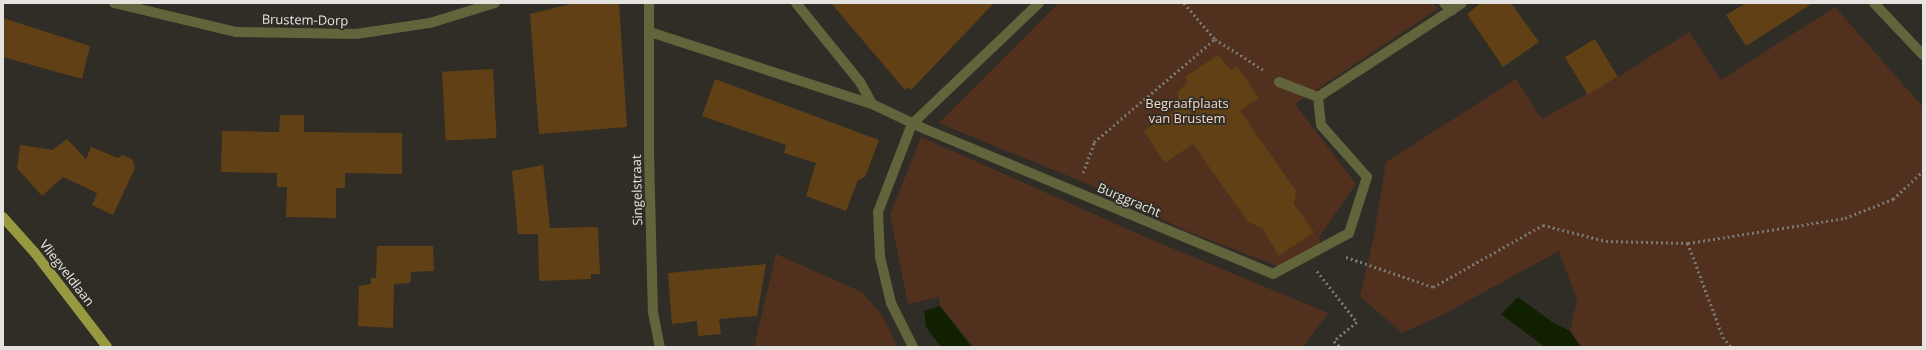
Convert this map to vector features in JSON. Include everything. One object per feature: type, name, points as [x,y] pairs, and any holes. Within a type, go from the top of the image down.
[{"type":"main road","name":"Vliegveldlaan","points":[[3,217],[35,253],[107,347]]},
{"type":"street","name":"Brustem-Dorp","points":[[114,3],[176,20],[236,32],[356,34],[430,23],[494,3]]},
{"type":"street","name":"Singelstraat","points":[[649,3],[649,153],[653,312],[660,347]]},
{"type":"street","points":[[796,3],[860,82],[872,104]]},
{"type":"street","points":[[913,347],[891,303],[880,257],[878,212],[912,124],[1039,3]]},
{"type":"street","points":[[1444,3],[1452,11]]},
{"type":"street","points":[[1279,82],[1318,97],[1452,11],[1462,3]]},
{"type":"street","points":[[1874,3],[1923,55]]},
{"type":"street","points":[[650,32],[872,104],[912,124]]},
{"type":"street","name":"Burggracht","points":[[912,124],[1273,274],[1349,233],[1367,177],[1321,125],[1318,97]]},
{"type":"path","points":[[1184,3],[1215,39],[1255,63],[1279,82]]},
{"type":"path","points":[[1076,192],[1094,142],[1215,39]]},
{"type":"path","points":[[1323,248],[1433,287],[1543,225],[1606,241],[1688,243],[1845,218],[1893,199],[1923,171]]},
{"type":"path","points":[[1688,243],[1723,337],[1731,347]]},
{"type":"path","points":[[1307,257],[1357,322],[1334,341],[1341,347]]},
{"type":"green space","name":"Begraafplaats van Brustem","points":[[1059,3],[1433,3],[1439,8],[1295,104],[1356,184],[1319,237],[1322,254],[1303,264],[1285,269],[1187,231],[1090,185],[939,123]]},
{"type":"green space","points":[[1835,7],[1923,107],[1923,347],[1581,347],[1570,331],[1577,300],[1559,251],[1444,314],[1402,333],[1360,296],[1374,236],[1386,162],[1516,79],[1542,119],[1618,77],[1689,32],[1721,80]]},
{"type":"green space","points":[[921,137],[1143,236],[1328,313],[1303,347],[974,347],[940,306],[939,297],[908,304],[890,215]]},
{"type":"green space","points":[[776,254],[862,292],[882,315],[898,347],[754,347]]},
{"type":"shaded area","points":[[1518,297],[1555,324],[1570,331],[1581,347],[1545,347],[1501,314]]},
{"type":"shaded area","points":[[940,306],[970,345],[974,347],[941,347],[926,327],[924,311]]},
{"type":"building","points":[[574,3],[619,3],[627,127],[539,134],[530,14]]},
{"type":"building","points":[[831,3],[994,3],[911,90],[908,87],[905,90]]},
{"type":"building","points":[[1481,3],[1511,3],[1539,42],[1503,67],[1467,14]]},
{"type":"building","points":[[1746,3],[1813,3],[1746,46],[1726,15]]},
{"type":"building","points":[[3,18],[90,46],[82,79],[3,57]]},
{"type":"building","points":[[1595,39],[1618,77],[1588,95],[1565,57]]},
{"type":"building","points":[[1218,55],[1231,70],[1237,66],[1259,98],[1240,111],[1296,191],[1294,204],[1314,232],[1279,256],[1262,228],[1248,222],[1193,144],[1165,163],[1144,131],[1180,107],[1177,92],[1188,82],[1185,77]]},
{"type":"building","points":[[493,69],[497,138],[446,141],[442,72]]},
{"type":"building","points":[[715,79],[879,140],[865,177],[858,180],[846,211],[806,196],[816,163],[784,153],[786,145],[702,116]]},
{"type":"building","points":[[280,115],[304,115],[304,132],[402,133],[402,174],[345,173],[345,188],[336,188],[336,218],[286,217],[287,187],[277,187],[277,173],[221,172],[222,131],[279,132]]},
{"type":"building","points":[[67,139],[86,159],[91,147],[118,158],[123,155],[132,159],[135,168],[113,215],[92,205],[97,193],[63,177],[42,196],[17,168],[20,145],[53,150]]},
{"type":"building","points":[[543,165],[550,228],[598,227],[600,274],[591,274],[591,279],[539,281],[538,234],[518,234],[512,171]]},
{"type":"building","points":[[377,246],[433,246],[434,271],[411,272],[410,283],[394,284],[393,328],[358,326],[359,286],[371,284],[371,278],[376,278]]},
{"type":"building","points":[[766,264],[757,316],[719,319],[721,334],[698,336],[697,321],[672,324],[668,273]]}]
